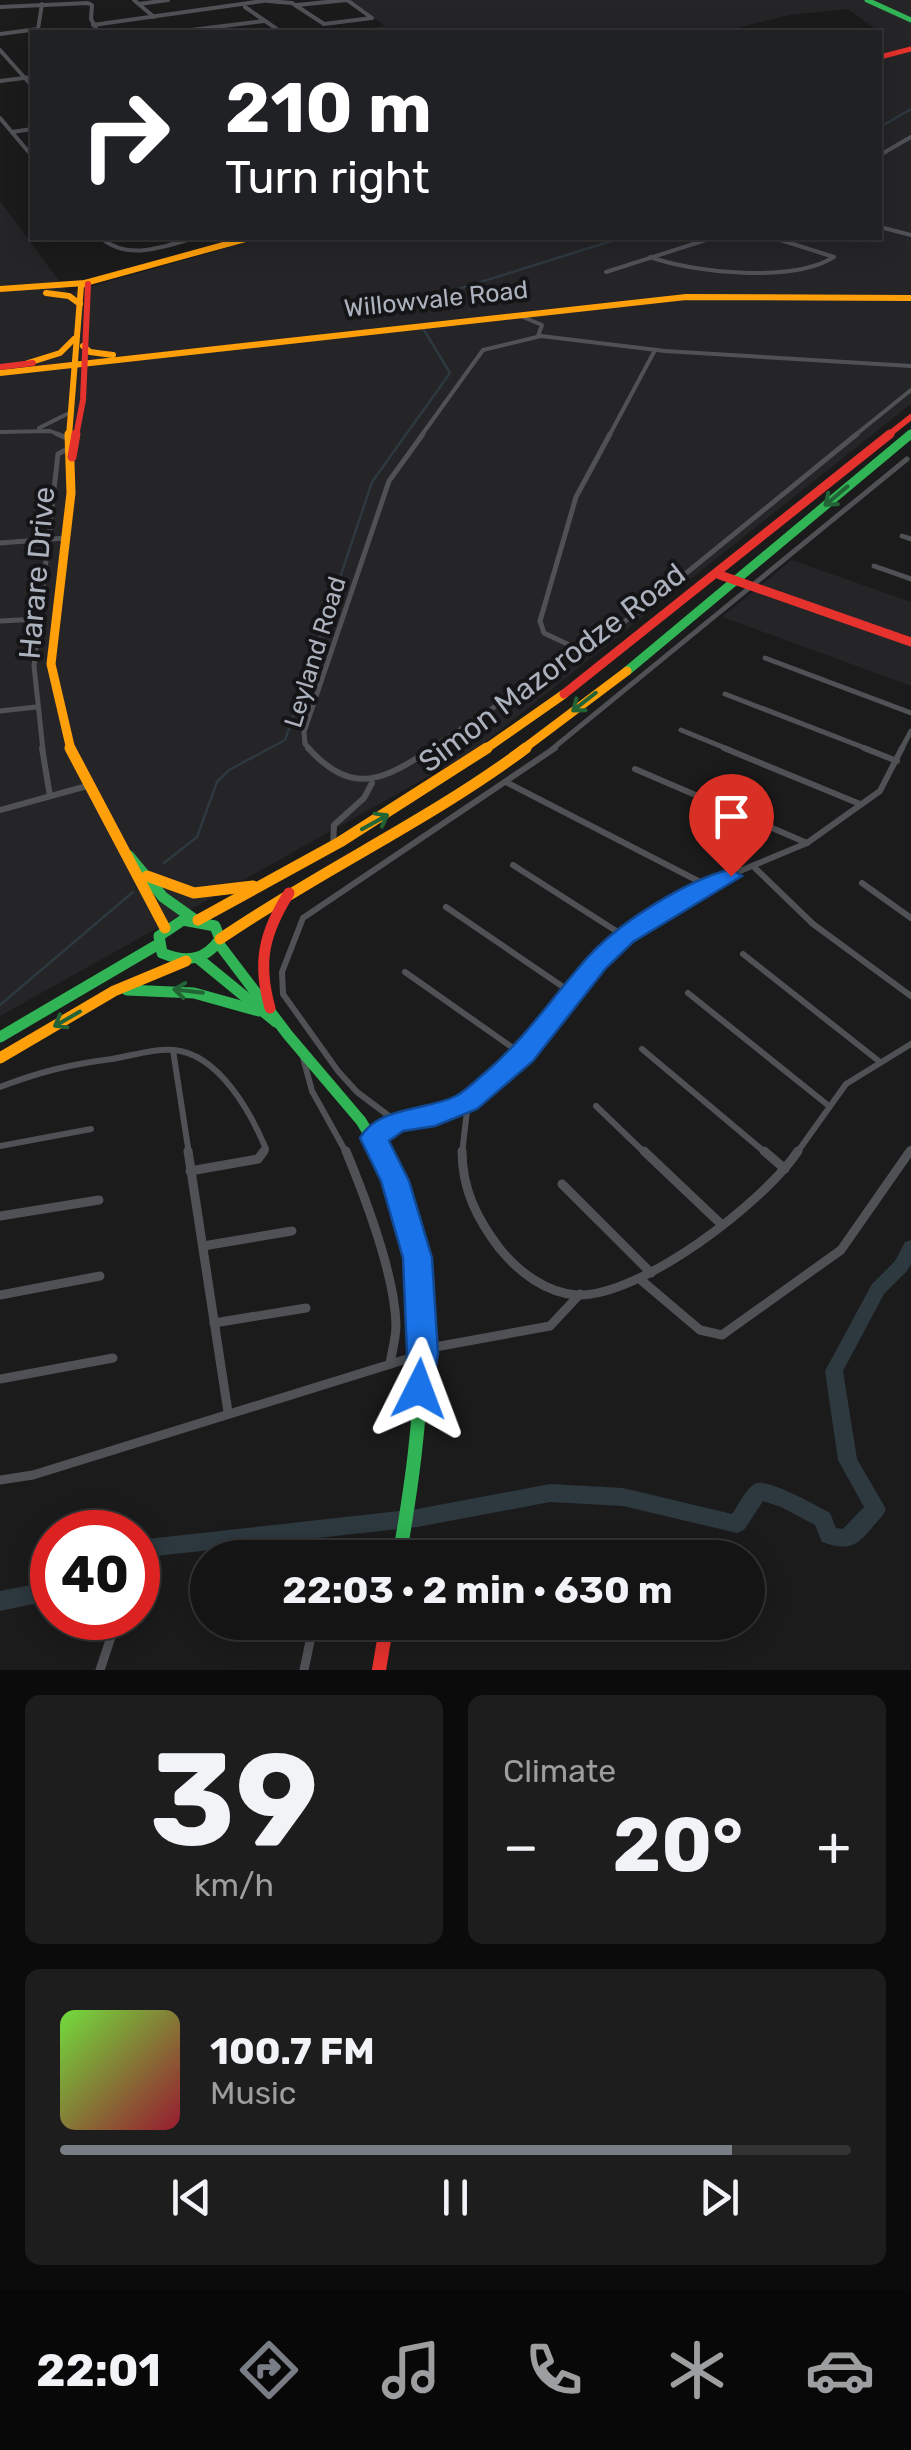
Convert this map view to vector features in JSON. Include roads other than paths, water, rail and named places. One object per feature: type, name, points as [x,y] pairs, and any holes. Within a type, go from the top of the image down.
[{"type":"main road","points":[[866,0],[911,20]]},
{"type":"main road","points":[[882,57],[911,49]]},
{"type":"main road","points":[[0,290],[84,284],[243,240]]},
{"type":"main road","points":[[16,291],[84,284],[134,271]]},
{"type":"main road","points":[[0,290],[66,295],[83,301],[113,279]]},
{"type":"main road","name":"Harare Drive","points":[[84,284],[71,412],[66,538],[51,664],[58,710],[88,786],[164,928]]},
{"type":"main road","name":"Willowvale Road","points":[[111,358],[700,292],[783,291],[877,297]]},
{"type":"main road","name":"Willowvale Road","points":[[0,370],[25,364],[518,315],[539,317],[704,296],[911,298]]},
{"type":"main road","points":[[25,364],[60,353],[79,359],[96,354],[111,358]]},
{"type":"main road","name":"Harare Drive","points":[[70,449],[83,400],[79,359]]},
{"type":"main road","name":"Willowvale Road","points":[[0,370],[52,367],[79,359]]},
{"type":"main road","name":"Simon Mazorodze Road","points":[[164,928],[196,919],[271,882],[478,759],[720,574],[911,417]]},
{"type":"main road","name":"Simon Mazorodze Road","points":[[0,1058],[114,991],[199,958],[292,890],[488,776],[701,609],[911,434]]},
{"type":"main road","points":[[720,574],[911,642]]},
{"type":"main road","name":"Harare Drive","points":[[127,854],[163,897],[196,919]]},
{"type":"main road","points":[[147,876],[182,891],[210,894],[271,882]]},
{"type":"main road","points":[[265,1010],[257,950],[269,922],[292,890]]},
{"type":"main road","points":[[196,919],[214,926],[219,942],[265,1010],[374,1138],[395,1181],[418,1258],[422,1354],[401,1540]]},
{"type":"main road","points":[[0,1036],[157,945],[164,928]]},
{"type":"main road","points":[[157,945],[166,956],[186,961]]},
{"type":"main road","points":[[199,958],[265,1010]]},
{"type":"main road","points":[[114,991],[178,988],[265,1010]]},
{"type":"main road","points":[[379,1670],[384,1640]]},
{"type":"street","points":[[136,2],[168,0]]},
{"type":"street","points":[[93,25],[269,0],[296,6],[347,0],[372,18],[324,24],[296,6]]},
{"type":"street","points":[[136,2],[154,18]]},
{"type":"street","points":[[0,7],[84,3],[92,5],[97,30]]},
{"type":"street","points":[[38,30],[42,4]]},
{"type":"street","points":[[244,6],[278,30]]},
{"type":"street","points":[[191,30],[264,21]]},
{"type":"street","points":[[0,34],[30,31]]},
{"type":"street","points":[[0,50],[30,84]]},
{"type":"street","points":[[0,81],[30,77]]},
{"type":"street","points":[[0,118],[30,154]]},
{"type":"street","points":[[11,132],[30,129]]},
{"type":"street","points":[[882,154],[911,138]]},
{"type":"street","points":[[901,232],[911,226]]},
{"type":"street","points":[[882,227],[911,234]]},
{"type":"street","points":[[103,240],[112,248],[136,250],[184,240]]},
{"type":"street","points":[[606,272],[705,240]]},
{"type":"street","points":[[650,257],[681,268],[801,272],[834,258],[780,240]]},
{"type":"street","points":[[538,336],[542,326],[539,317]]},
{"type":"street","name":"Leyland Road","points":[[372,782],[354,779],[328,764],[308,750],[304,738],[384,491],[478,353],[538,336],[654,350],[911,366]]},
{"type":"street","points":[[582,652],[544,633],[540,621],[576,496],[654,350]]},
{"type":"street","points":[[333,846],[334,825],[364,798],[372,782],[430,753],[582,652],[696,566],[911,390]]},
{"type":"street","points":[[32,430],[71,412]]},
{"type":"street","points":[[0,432],[54,432],[70,449],[58,454],[39,618],[36,708],[50,796]]},
{"type":"street","points":[[888,453],[909,459]]},
{"type":"street","points":[[397,1122],[357,1092],[338,1071],[284,994],[282,972],[296,928],[310,910],[565,741],[909,459]]},
{"type":"street","points":[[902,536],[911,539]]},
{"type":"street","points":[[0,543],[66,538]]},
{"type":"street","points":[[696,566],[720,574]]},
{"type":"street","points":[[874,566],[911,578]]},
{"type":"street","points":[[701,609],[719,614]]},
{"type":"street","points":[[0,621],[39,618]]},
{"type":"street","points":[[764,658],[911,713]]},
{"type":"street","points":[[726,694],[897,761]]},
{"type":"street","points":[[0,711],[36,708]]},
{"type":"street","points":[[681,730],[861,804]]},
{"type":"street","points":[[374,1138],[397,1122],[425,1119],[468,1102],[524,1055],[572,993],[624,936],[706,886],[807,843],[885,785],[911,731]]},
{"type":"street","points":[[635,770],[807,843]]},
{"type":"street","points":[[506,782],[706,886]]},
{"type":"street","points":[[0,810],[88,786]]},
{"type":"street","points":[[513,865],[624,936]]},
{"type":"street","points":[[755,868],[812,924],[911,996]]},
{"type":"street","points":[[862,884],[911,918]]},
{"type":"street","points":[[446,907],[572,993]]},
{"type":"street","points":[[743,954],[880,1062]]},
{"type":"street","points":[[405,972],[524,1055]]},
{"type":"street","points":[[688,993],[829,1106]]},
{"type":"street","points":[[468,1102],[459,1152],[470,1205],[513,1264],[542,1283],[580,1294],[608,1293],[641,1280],[757,1199],[785,1169],[843,1087],[911,1044]]},
{"type":"street","points":[[642,1048],[785,1169]]},
{"type":"street","points":[[172,1050],[228,1412]]},
{"type":"street","points":[[0,1087],[52,1067],[172,1050],[200,1058],[222,1079],[266,1148],[258,1159],[190,1171]]},
{"type":"street","points":[[301,1050],[312,1091],[339,1134],[365,1196],[392,1297],[396,1326],[390,1364]]},
{"type":"street","points":[[596,1106],[722,1225]]},
{"type":"street","points":[[0,1146],[91,1129]]},
{"type":"street","points":[[641,1280],[700,1330],[722,1335],[841,1250],[911,1150]]},
{"type":"street","points":[[562,1184],[651,1273]]},
{"type":"street","points":[[0,1216],[99,1200]]},
{"type":"street","points":[[203,1246],[292,1231]]},
{"type":"street","points":[[0,1294],[100,1276]]},
{"type":"street","points":[[0,1480],[32,1475],[435,1347],[550,1326],[580,1294]]},
{"type":"street","points":[[214,1323],[306,1308]]},
{"type":"street","points":[[0,1378],[113,1358]]},
{"type":"street","points":[[100,1670],[110,1640]]},
{"type":"street","points":[[304,1670],[310,1640]]},
{"type":"waterway","points":[[882,126],[911,109]]},
{"type":"waterway","points":[[452,291],[615,240]]},
{"type":"waterway","points":[[299,700],[372,482],[450,373],[424,330]]},
{"type":"waterway","points":[[164,863],[197,837],[217,782],[229,770],[285,740],[295,711]]},
{"type":"waterway","points":[[0,1005],[133,892]]},
{"type":"waterway","points":[[160,1547],[417,1518],[550,1493],[623,1497],[737,1524],[759,1491],[823,1519],[829,1536],[847,1539],[876,1509],[848,1460],[834,1371],[878,1289],[901,1266],[911,1247]]},
{"type":"waterway","points":[[0,1601],[30,1595]]}]
